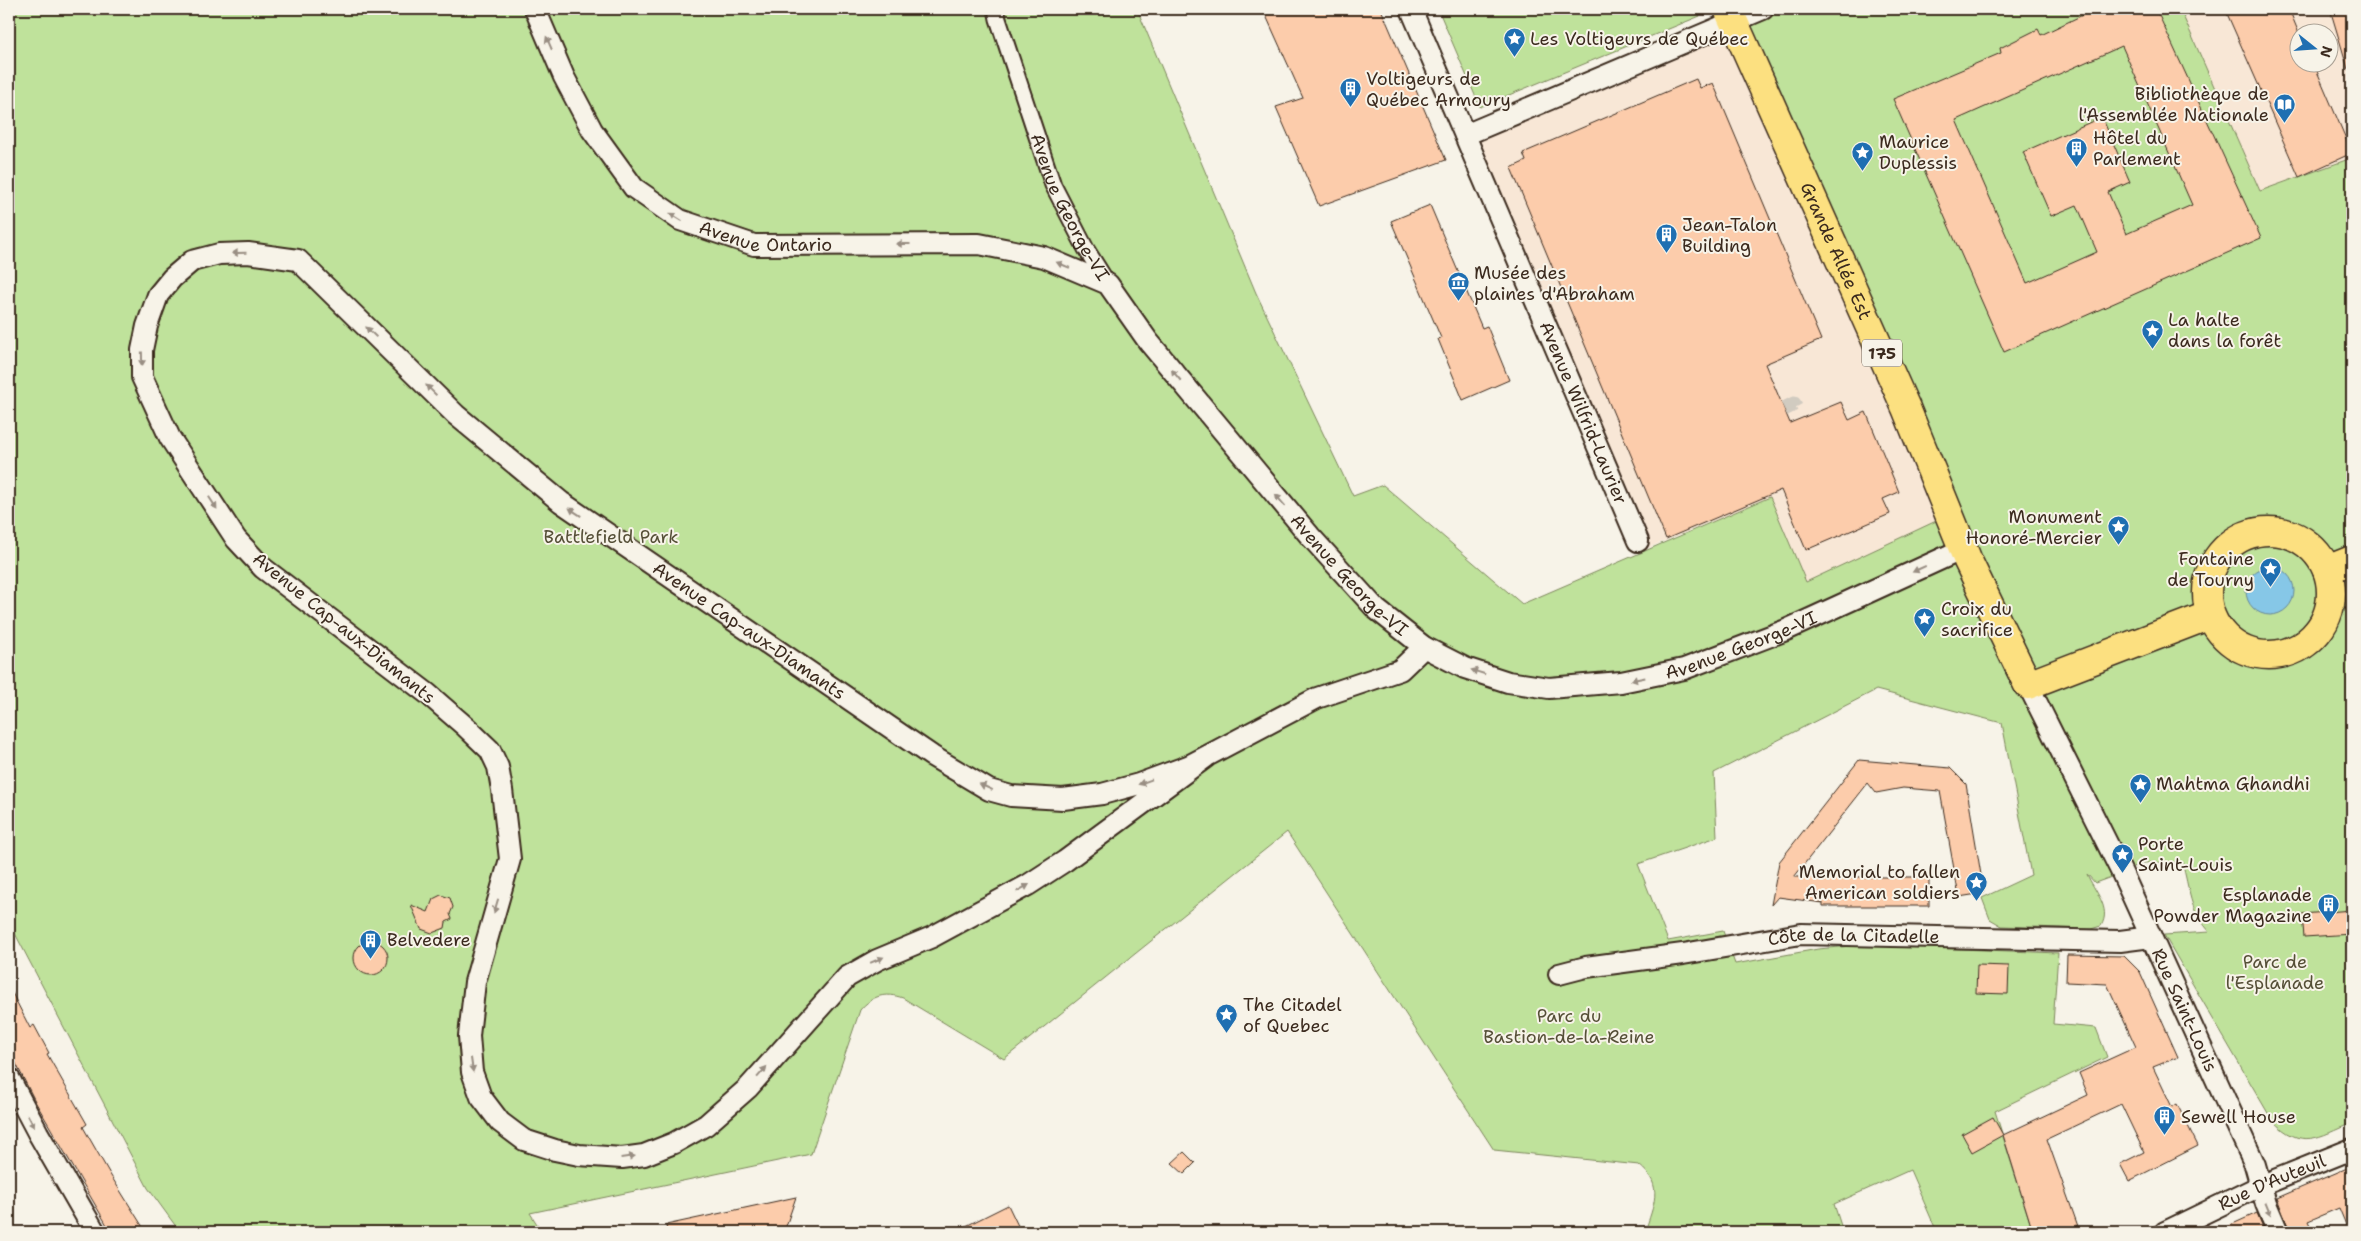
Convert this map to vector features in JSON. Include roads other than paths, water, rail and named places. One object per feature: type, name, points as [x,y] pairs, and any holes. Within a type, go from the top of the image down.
[{"type":"main road","name":"Grande Allée Est","points":[[1731,15],[1906,408],[1963,548],[2028,685]]},
{"type":"main road","points":[[2263,531],[2283,532],[2301,540],[2316,553],[2327,570],[2331,587],[2330,605],[2324,622],[2313,636],[2294,650],[2279,654],[2258,654],[2238,647],[2221,633],[2210,615],[2207,596],[2208,578],[2216,560],[2228,546],[2244,536],[2263,531]]},
{"type":"main road","points":[[2327,570],[2352,560]]},
{"type":"main road","points":[[2028,685],[2210,615]]},
{"type":"street","name":"Avenue Ontario","points":[[535,9],[564,77],[592,130],[634,188],[680,220],[754,245],[979,244],[1044,257],[1108,284]]},
{"type":"street","name":"Avenue George-VI","points":[[996,9],[1053,185],[1086,249],[1108,284],[1148,340],[1310,536],[1376,609],[1424,647],[1465,668],[1508,682],[1549,688],[1620,682],[1684,669],[1786,630],[1963,548]]},
{"type":"street","name":"Avenue Wilfrid-Laurier","points":[[1411,9],[1638,541]]},
{"type":"street","points":[[1465,135],[1731,15],[1763,9]]},
{"type":"street","name":"Avenue Cap-aux-Diamants","points":[[1206,757],[1138,784],[1102,794],[1040,800],[1012,796],[990,790],[932,756],[561,502],[456,415],[298,260],[248,253],[219,254],[192,261],[172,278],[158,295],[147,326],[142,350],[142,377],[170,438],[236,539],[263,568],[428,694],[490,750],[498,767],[510,859],[475,982],[469,1036],[472,1072],[481,1097],[500,1122],[524,1140],[579,1156],[622,1158],[644,1155],[674,1143],[706,1125],[748,1088],[847,977],[877,960],[932,937],[1028,885],[1065,861],[1206,757],[1273,719],[1317,698],[1400,670],[1424,647]]},
{"type":"street","name":"Rue Saint-Louis","points":[[2028,685],[2115,858],[2255,1165],[2260,1186],[2278,1232]]},
{"type":"street","name":"Côte de la Citadelle","points":[[1560,974],[1586,968],[1801,934],[2120,941],[2151,937]]},
{"type":"street","points":[[9,1078],[95,1232]]},
{"type":"street","name":"Rue D'Auteuil","points":[[2165,1232],[2260,1186],[2352,1150]]},
{"type":"water","name":"Fontaine de Tourny","points":[[2265,567],[2275,567],[2284,571],[2290,577],[2293,582],[2293,600],[2284,611],[2275,615],[2265,615],[2256,611],[2250,605],[2246,596],[2246,586],[2250,577],[2256,571]]},
{"type":"tunnel","points":[[1784,409],[1794,404],[1799,413]]},
{"type":"place","name":"Les Voltigeurs de Québec","points":[[1514,58]]},
{"type":"place","name":"Voltigeurs de Québec Armoury","points":[[1350,108]]},
{"type":"place","name":"Bibliothèque de l'Assemblée Nationale","points":[[2285,123]]},
{"type":"place","name":"Hôtel du Parlement","points":[[2077,167]]},
{"type":"place","name":"Maurice Duplessis","points":[[1863,171]]},
{"type":"place","name":"Jean-Talon Building","points":[[1666,254]]},
{"type":"place","name":"Musée des plaines d'Abraham","points":[[1458,302]]},
{"type":"place","name":"La halte dans la forêt","points":[[2152,349]]},
{"type":"place","name":"Monument Honoré-Mercier","points":[[2118,546]]},
{"type":"place","name":"Fontaine de Tourny","points":[[2270,588]]},
{"type":"place","name":"Croix du sacrifice","points":[[1925,638]]},
{"type":"place","name":"Mahtma Ghandhi","points":[[2140,803]]},
{"type":"place","name":"Porte Saint-Louis","points":[[2122,873]]},
{"type":"place","name":"Memorial to fallen American soldiers","points":[[1976,901]]},
{"type":"place","name":"Esplanade Powder Magazine","points":[[2328,924]]},
{"type":"place","name":"Belvedere","points":[[371,959]]},
{"type":"place","name":"The Citadel of Quebec","points":[[1227,1034]]},
{"type":"place","name":"Sewell House","points":[[2165,1136]]},
{"type":"park label","name":"Battlefield Park","points":[[611,537]]},
{"type":"park label","name":"Parc de l'Esplanade","points":[[2275,972]]},
{"type":"park label","name":"Parc du Bastion-de-la-Reine","points":[[1569,1026]]}]
